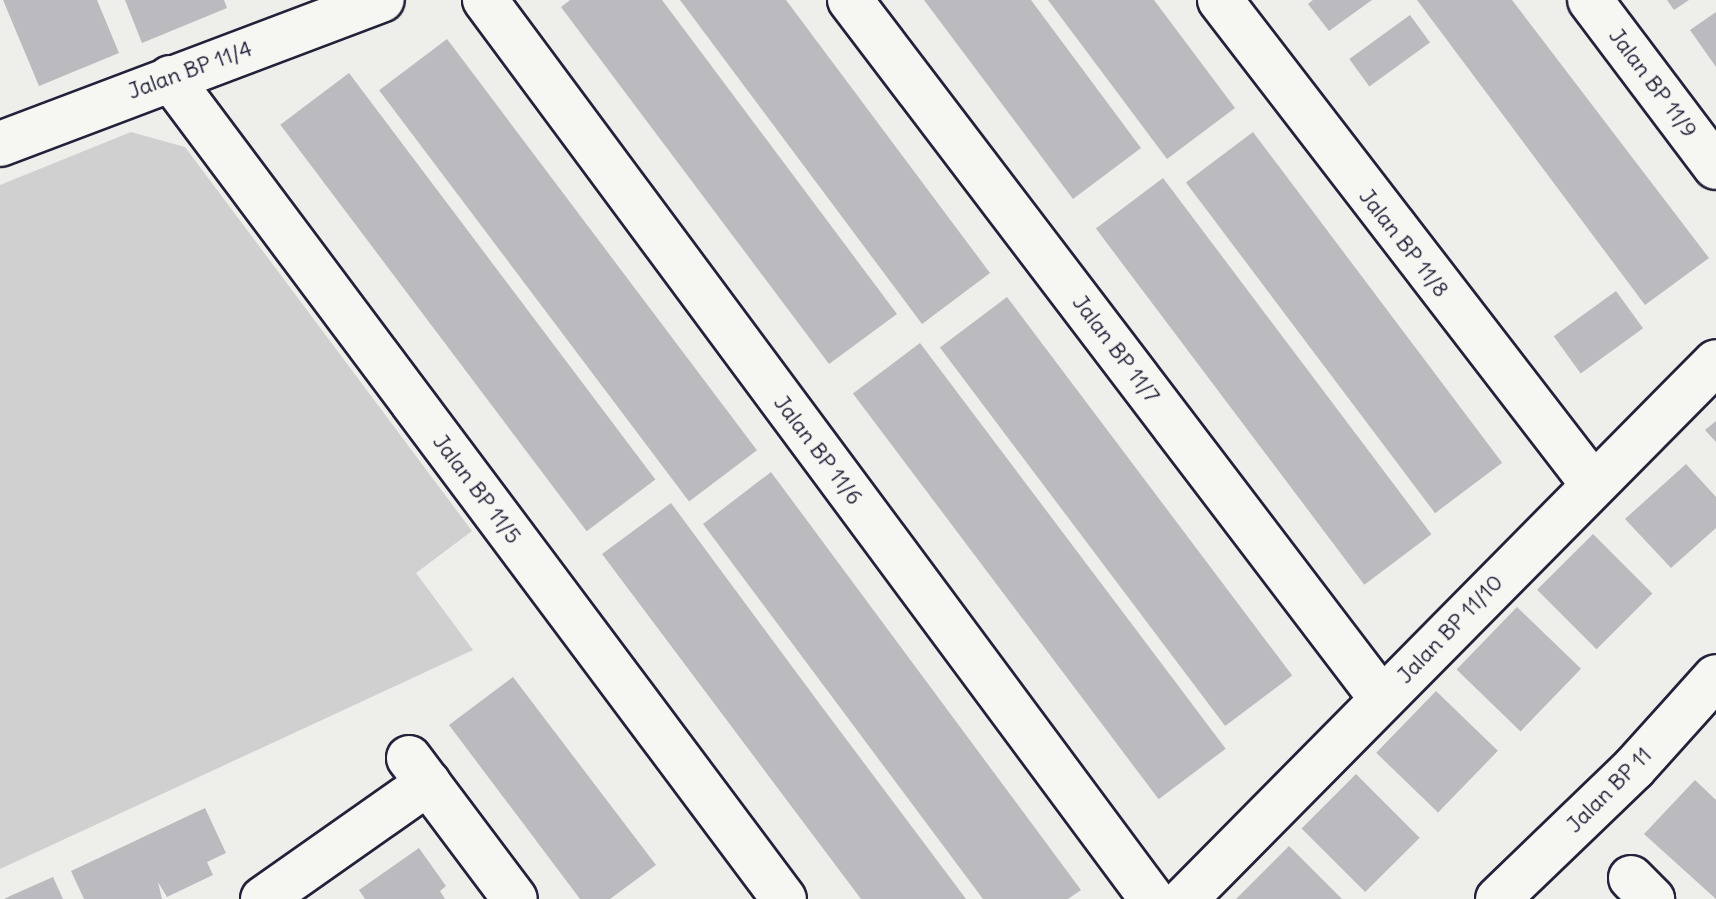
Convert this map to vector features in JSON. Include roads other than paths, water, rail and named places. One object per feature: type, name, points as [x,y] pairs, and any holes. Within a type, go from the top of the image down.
[{"type":"street","name":"Jalan BP 11/4","points":[[0,144],[382,0]]},
{"type":"street","name":"Jalan BP 11/6","points":[[485,0],[1152,899]]},
{"type":"street","name":"Jalan BP 11/7","points":[[850,0],[1382,699]]},
{"type":"street","name":"Jalan BP 11/8","points":[[1220,0],[1592,483]]},
{"type":"street","name":"Jalan BP 11/9","points":[[1590,0],[1716,167]]},
{"type":"street","name":"Jalan BP 11/5","points":[[170,78],[784,899]]},
{"type":"street","name":"Jalan BP 11/10","points":[[1185,899],[1592,483],[1716,362]]},
{"type":"street","name":"Jalan BP 11","points":[[1498,899],[1634,768],[1716,677]]},
{"type":"street","points":[[263,899],[419,770],[515,899]]}]
